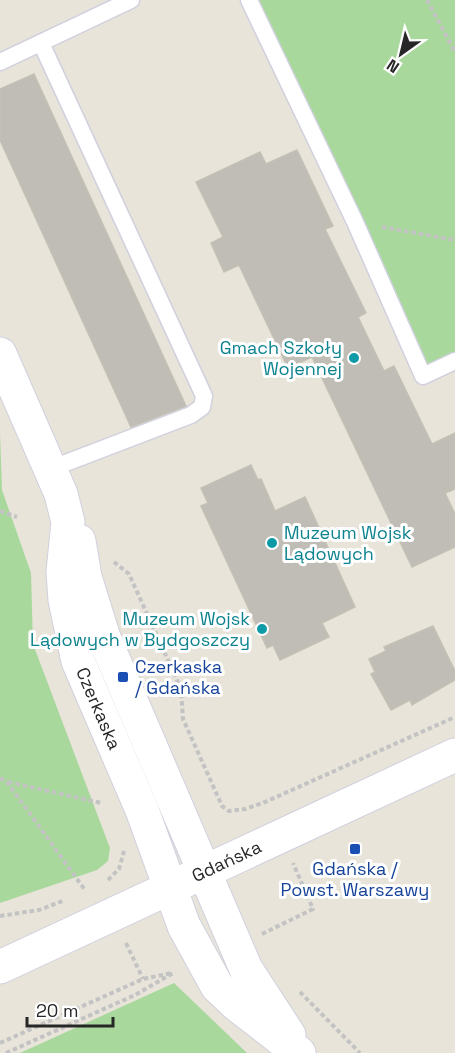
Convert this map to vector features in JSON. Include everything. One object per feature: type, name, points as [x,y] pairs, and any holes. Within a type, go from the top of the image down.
[{"type":"street","name":"Czerkaska","points":[[0,354],[61,494],[73,530],[93,609],[246,969],[300,1053]]},
{"type":"street","name":"Czerkaska","points":[[73,530],[63,572],[64,591],[78,661],[142,810],[169,888],[190,938],[217,986],[237,1005],[300,1053]]},
{"type":"street","name":"Gdańska","points":[[0,967],[455,755]]},
{"type":"lane","points":[[0,62],[131,0]]},
{"type":"lane","points":[[249,0],[355,222],[423,376],[455,361]]},
{"type":"lane","points":[[40,43],[204,396],[202,407],[192,415],[50,469]]},
{"type":"path","points":[[427,0],[455,52]]},
{"type":"path","points":[[355,222],[455,240]]},
{"type":"path","points":[[0,511],[17,517]]},
{"type":"path","points":[[73,530],[99,548],[129,574],[181,689],[183,719],[222,806],[229,811],[265,802],[455,717]]},
{"type":"path","points":[[0,778],[7,782],[102,803]]},
{"type":"path","points":[[7,782],[86,890]]},
{"type":"path","points":[[105,882],[119,869],[124,843]]},
{"type":"path","points":[[258,936],[313,909],[296,870]]},
{"type":"path","points":[[77,894],[92,888]]},
{"type":"path","points":[[0,916],[39,910],[69,898]]},
{"type":"path","points":[[266,932],[270,940]]},
{"type":"path","points":[[0,1043],[143,979],[176,972],[135,995],[6,1053]]},
{"type":"path","points":[[295,986],[360,1053]]},
{"type":"green space","points":[[257,0],[455,0],[455,359],[423,373]]},
{"type":"green space","points":[[0,433],[2,490],[31,573],[33,644],[110,848],[108,861],[97,870],[0,903]]},
{"type":"green space","points":[[174,983],[247,1053],[20,1053]]},
{"type":"building","points":[[34,74],[186,406],[131,427],[0,140],[0,89]]},
{"type":"building","name":"Gmach Szkoły Wojennej","points":[[297,150],[333,226],[325,229],[366,313],[358,317],[384,371],[394,366],[432,444],[455,433],[455,489],[445,493],[455,514],[455,547],[412,567],[312,357],[288,368],[239,265],[224,272],[211,243],[223,237],[196,182],[260,152],[266,164]]},
{"type":"building","name":"Muzeum Wojsk Lądowych","points":[[251,465],[258,480],[261,479],[275,511],[305,497],[355,607],[322,623],[329,637],[280,660],[273,645],[267,648],[201,506],[208,503],[201,488]]},
{"type":"building","points":[[433,626],[455,671],[455,680],[412,705],[410,700],[391,710],[371,674],[375,672],[369,659],[386,651],[384,647]]},
{"type":"place","name":"Gmach Szkoły Wojennej","points":[[354,358]]},
{"type":"place","name":"Muzeum Wojsk Lądowych","points":[[272,543]]},
{"type":"place","name":"Muzeum Wojsk Lądowych w Bydgoszczy","points":[[262,629]]},
{"type":"place","name":"Czerkaska / Gdańska","points":[[123,677]]},
{"type":"place","name":"Gdańska / Powst. Warszawy","points":[[355,849]]}]
